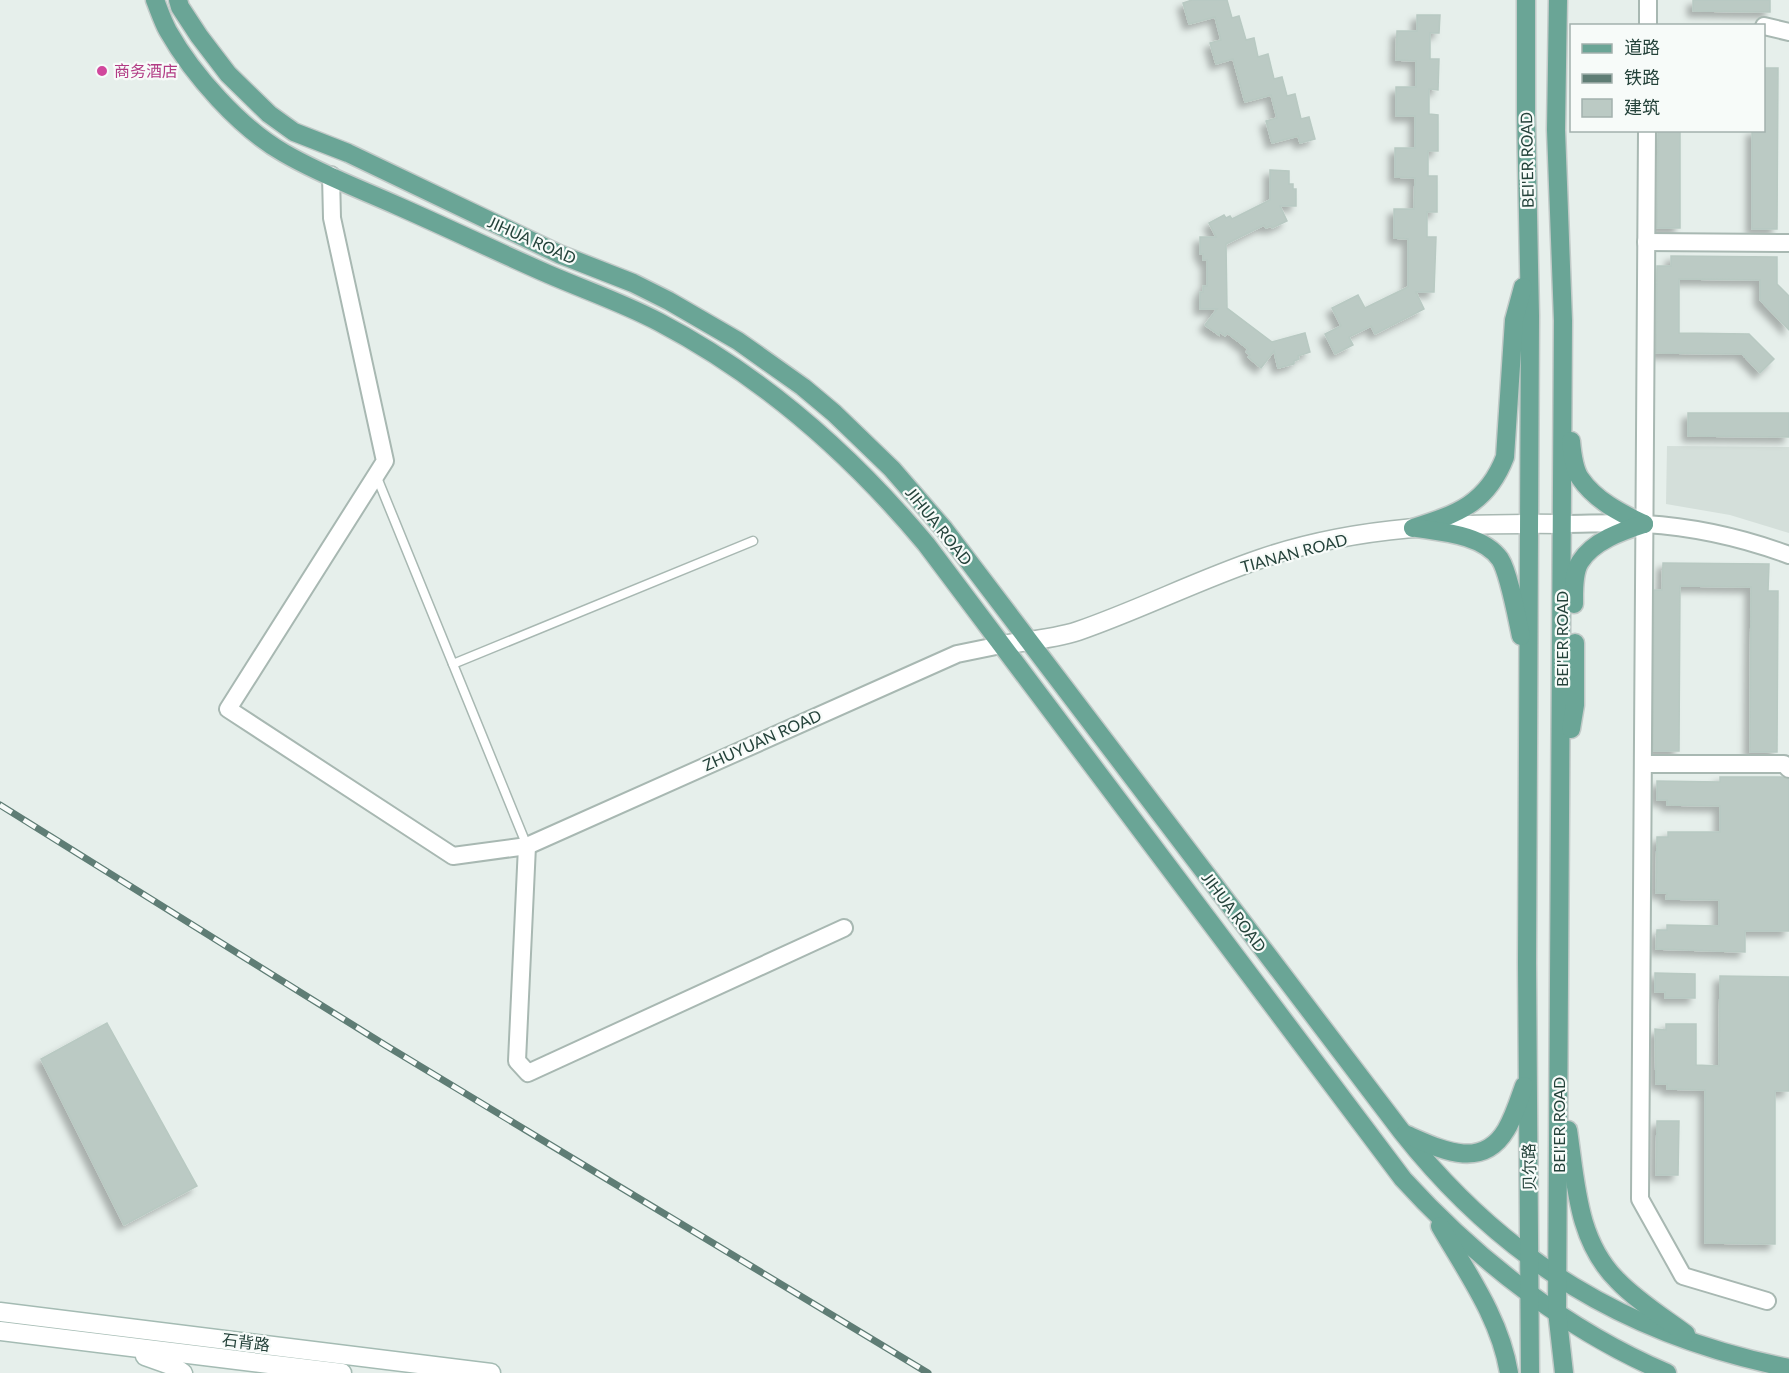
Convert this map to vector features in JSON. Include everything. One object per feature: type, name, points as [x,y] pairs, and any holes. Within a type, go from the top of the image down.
[{"type":"main road","name":"JIHUA ROAD","points":[[155,0],[167,31],[201,80],[235,116],[282,152],[541,271],[641,313],[693,340],[758,382],[819,431],[875,485],[926,544],[1366,1131],[1403,1179],[1428,1206]]},
{"type":"main road","name":"BEI'ER ROAD","points":[[1526,0],[1529,265],[1528,1076]]},
{"type":"main road","name":"BEI'ER ROAD","points":[[1558,0],[1556,130],[1563,321],[1558,1278]]},
{"type":"main road","name":"JIHUA ROAD","points":[[179,2],[228,74],[269,114],[294,132],[348,153],[559,254],[651,292],[704,320],[771,363],[834,413],[892,469],[944,529],[1420,1156],[1461,1200],[1507,1240],[1558,1278],[1626,1316],[1701,1346],[1789,1368]]},
{"type":"main road","points":[[1413,528],[1448,517],[1480,497],[1497,477],[1505,457],[1514,321],[1529,265]]},
{"type":"main road","points":[[1563,377],[1578,477],[1616,511],[1644,524]]},
{"type":"main road","name":"TIANAN ROAD","points":[[1002,645],[1076,632],[1261,558],[1336,540],[1413,528],[1481,523],[1562,524]]},
{"type":"main road","points":[[1562,784],[1575,705],[1574,582],[1579,562],[1601,542],[1620,532],[1644,524]]},
{"type":"main road","points":[[1413,528],[1470,538],[1485,546],[1500,559],[1509,586],[1528,675]]},
{"type":"main road","points":[[1402,1132],[1457,1154],[1482,1151],[1497,1141],[1508,1128],[1528,1076]]},
{"type":"main road","name":"贝尔路","points":[[1528,1076],[1530,1258]]},
{"type":"main road","points":[[1559,1079],[1581,1214],[1598,1256],[1627,1290],[1701,1346]]},
{"type":"main road","points":[[1428,1206],[1487,1261],[1530,1293],[1618,1349],[1666,1373]]},
{"type":"main road","points":[[1428,1206],[1490,1311],[1503,1343],[1509,1373]]},
{"type":"main road","points":[[1530,1258],[1530,1373]]},
{"type":"main road","points":[[1558,1278],[1557,1311],[1564,1373]]},
{"type":"main road","name":"石背路","points":[[0,1312],[491,1373]]},
{"type":"main road","name":"石背路","points":[[0,1331],[107,1343],[221,1365],[342,1373]]},
{"type":"main road","points":[[221,1365],[226,1340]]},
{"type":"main road","points":[[107,1343],[164,1362],[183,1373]]},
{"type":"main road","points":[[245,1367],[250,1343]]},
{"type":"street","points":[[1648,0],[1648,24]]},
{"type":"street","points":[[1765,26],[1789,32]]},
{"type":"street","points":[[1647,132],[1640,1199],[1683,1276],[1767,1301]]},
{"type":"street","points":[[332,175],[332,218],[385,461],[375,474]]},
{"type":"street","points":[[1646,242],[1789,243]]},
{"type":"street","name":"ZHUYUAN ROAD","points":[[375,474],[228,709],[453,856],[527,846],[957,654],[1002,645]]},
{"type":"street","points":[[1562,524],[1644,524],[1684,528],[1726,535],[1789,555]]},
{"type":"street","points":[[1643,764],[1784,764],[1789,769]]},
{"type":"street","points":[[527,846],[517,1061],[528,1073],[844,928]]},
{"type":"lane","points":[[375,474],[527,846]]},
{"type":"lane","points":[[453,664],[753,541]]},
{"type":"shaded area","points":[[1667,446],[1789,447],[1789,533],[1730,515],[1666,504]]},
{"type":"building","points":[[1192,0],[1227,0],[1232,18],[1239,16],[1246,40],[1254,38],[1258,57],[1268,54],[1274,79],[1282,77],[1287,96],[1295,94],[1301,119],[1309,117],[1315,139],[1300,143],[1298,136],[1272,143],[1266,121],[1277,118],[1271,95],[1245,102],[1233,59],[1216,64],[1210,43],[1221,40],[1215,17],[1189,24],[1183,3]]},
{"type":"building","points":[[1693,0],[1770,0],[1770,12],[1693,11]]},
{"type":"building","points":[[1417,15],[1440,15],[1439,33],[1430,33],[1430,59],[1439,59],[1438,90],[1429,89],[1429,114],[1438,115],[1438,151],[1428,151],[1428,176],[1437,176],[1437,212],[1427,212],[1427,237],[1436,237],[1434,292],[1416,292],[1424,309],[1375,334],[1371,326],[1349,337],[1353,345],[1335,354],[1325,334],[1341,326],[1332,308],[1358,295],[1365,308],[1408,287],[1408,239],[1394,238],[1394,209],[1414,209],[1415,178],[1395,177],[1395,148],[1415,148],[1415,116],[1396,116],[1396,87],[1416,87],[1416,61],[1396,60],[1397,31],[1417,31]]},
{"type":"building","points":[[1765,68],[1778,68],[1777,229],[1752,229],[1752,132],[1765,132]]},
{"type":"building","points":[[1658,132],[1680,132],[1680,228],[1657,228]]},
{"type":"building","points":[[1270,170],[1289,171],[1289,184],[1293,184],[1293,189],[1296,189],[1296,206],[1280,206],[1287,221],[1272,228],[1271,226],[1266,228],[1264,225],[1226,244],[1227,308],[1272,342],[1305,333],[1310,352],[1298,356],[1299,359],[1294,361],[1294,364],[1278,368],[1274,351],[1261,368],[1248,357],[1250,355],[1246,352],[1248,349],[1227,333],[1225,336],[1220,332],[1219,335],[1205,325],[1217,309],[1200,309],[1200,292],[1203,292],[1203,286],[1207,286],[1207,260],[1203,260],[1203,254],[1200,254],[1200,237],[1216,237],[1209,223],[1224,215],[1232,219],[1270,200]]},
{"type":"building","points":[[1671,256],[1777,257],[1777,284],[1789,296],[1789,330],[1760,300],[1760,280],[1679,279],[1679,333],[1749,334],[1774,359],[1760,373],[1742,354],[1656,353],[1657,266],[1671,266]]},
{"type":"building","points":[[1688,413],[1789,413],[1789,437],[1688,436]]},
{"type":"building","points":[[1663,563],[1769,564],[1768,591],[1778,591],[1777,752],[1750,752],[1751,587],[1680,586],[1679,751],[1653,751],[1654,590],[1662,590]]},
{"type":"building","points":[[1720,777],[1789,779],[1789,931],[1745,931],[1745,952],[1656,949],[1657,930],[1667,930],[1667,925],[1719,926],[1719,900],[1666,899],[1667,893],[1656,893],[1657,837],[1668,837],[1668,832],[1720,832],[1720,806],[1667,805],[1667,800],[1657,800],[1657,781],[1720,782]]},
{"type":"building","points":[[1655,973],[1695,974],[1695,998],[1665,998],[1665,992],[1655,992]]},
{"type":"building","points":[[1720,976],[1789,977],[1789,1091],[1775,1091],[1775,1244],[1705,1243],[1705,1090],[1667,1089],[1667,1084],[1656,1084],[1655,1029],[1666,1030],[1666,1024],[1696,1024],[1696,1065],[1719,1066]]},
{"type":"building","points":[[107,1023],[197,1186],[124,1225],[41,1059]]},
{"type":"building","points":[[1657,1121],[1679,1121],[1678,1175],[1656,1175]]},
{"type":"railway","points":[[0,805],[385,1045],[928,1373]]},
{"type":"place","name":"商务酒店","points":[[102,71]]}]
